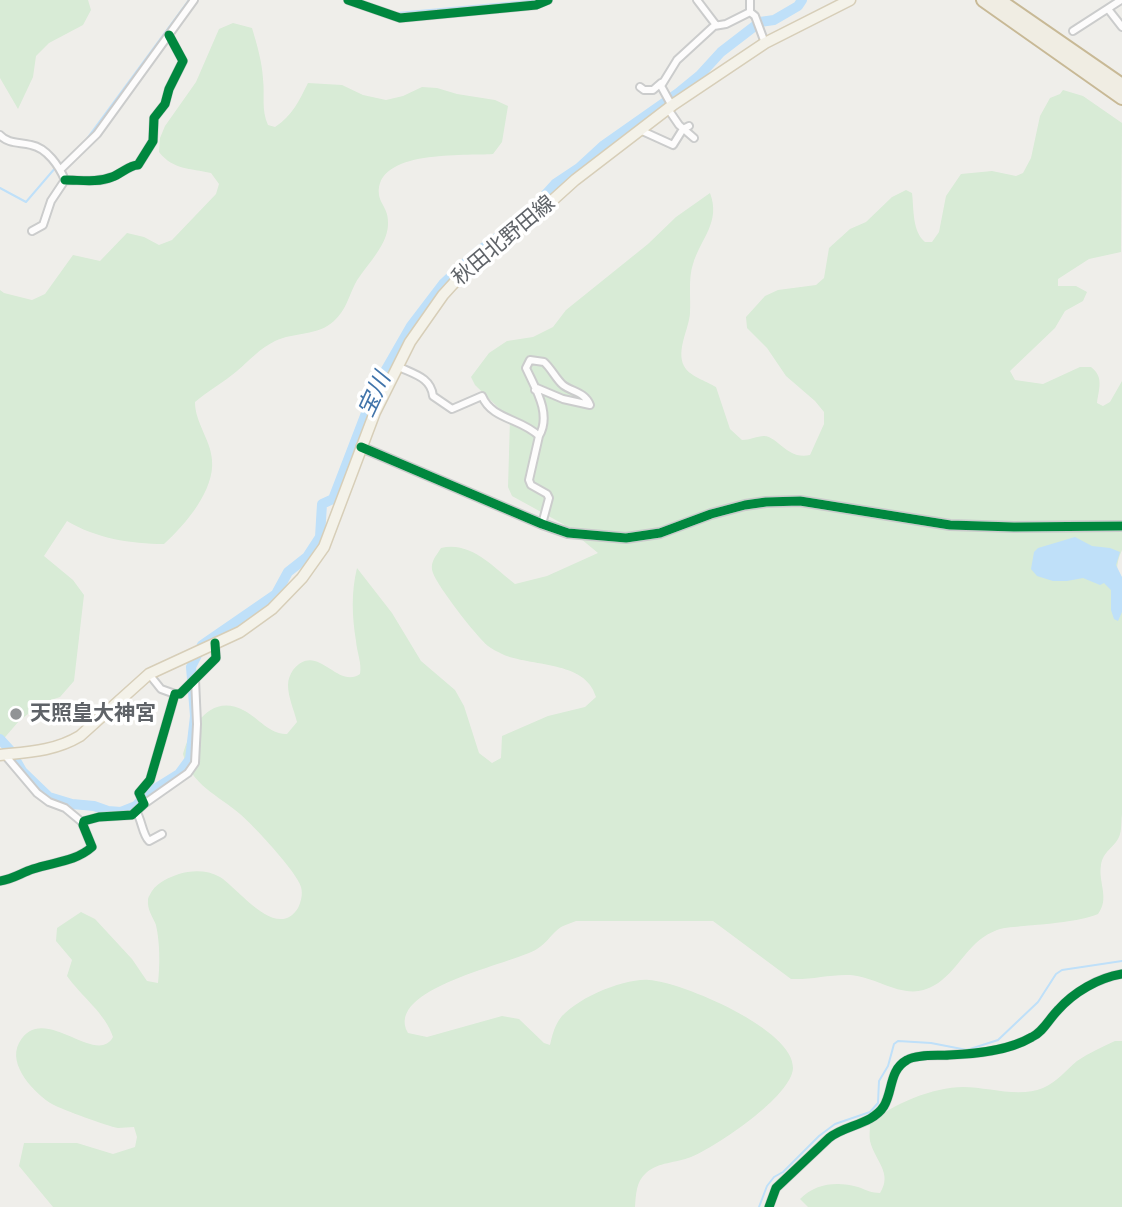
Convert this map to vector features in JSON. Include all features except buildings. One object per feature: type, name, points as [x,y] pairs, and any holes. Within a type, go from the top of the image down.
[{"type":"highway","points":[[983,0],[1122,98]]},
{"type":"highway","points":[[999,0],[1122,85]]},
{"type":"main road","name":"秋田北野田線","points":[[8,754],[57,748],[80,736],[149,674],[260,619],[285,596],[317,558],[327,540],[361,447],[397,366],[410,342],[443,295],[463,273],[670,104],[765,43],[850,0]]},
{"type":"street","points":[[61,170],[97,134],[194,0]]},
{"type":"street","points":[[348,0],[400,18],[536,5],[548,0]]},
{"type":"street","points":[[697,0],[716,25]]},
{"type":"street","points":[[750,0],[750,12],[756,19],[765,43]]},
{"type":"street","points":[[1073,31],[1121,0]]},
{"type":"street","points":[[1108,9],[1122,27]]},
{"type":"street","points":[[640,87],[653,90],[662,83],[677,60],[716,25],[750,12]]},
{"type":"street","points":[[65,180],[97,181],[112,177],[138,164],[145,156],[153,141],[154,118],[165,104],[169,89],[183,61],[169,35]]},
{"type":"street","points":[[662,83],[670,104],[694,138]]},
{"type":"street","points":[[640,130],[673,145],[686,128]]},
{"type":"street","points":[[0,135],[4,139],[33,145],[45,152],[61,170],[65,180]]},
{"type":"street","points":[[32,232],[43,225],[51,201],[65,180]]},
{"type":"street","points":[[535,390],[537,388],[563,399],[590,405],[588,399],[563,384],[551,369],[538,360],[530,360],[526,368],[535,390],[544,412],[545,425],[539,436],[529,480],[531,485],[548,494],[542,524]]},
{"type":"street","points":[[397,366],[426,379],[433,387],[433,396],[453,408],[482,397],[488,408],[519,421],[539,436]]},
{"type":"street","points":[[361,447],[568,533],[626,538],[660,533],[745,505],[800,501],[950,525],[1122,526]]},
{"type":"street","points":[[149,674],[161,689],[180,694],[216,658],[212,645]]},
{"type":"street","points":[[83,824],[90,818],[132,815],[142,801],[188,773],[195,763],[197,724],[192,682]]},
{"type":"street","points":[[142,801],[139,793],[150,780],[175,694]]},
{"type":"street","points":[[0,881],[83,855],[92,847],[83,824],[65,808],[49,802],[37,793],[8,754]]},
{"type":"street","points":[[136,811],[149,841],[162,834]]},
{"type":"street","points":[[769,1207],[776,1188],[828,1138],[836,1131],[858,1125],[883,1107],[897,1068],[909,1058],[967,1054],[1013,1045],[1031,1038],[1076,994],[1100,980],[1122,974]]},
{"type":"green space","points":[[0,0],[88,0],[91,10],[83,25],[49,43],[36,56],[33,77],[18,109],[0,78]]},
{"type":"green space","points":[[233,23],[252,28],[262,66],[264,108],[268,125],[275,127],[291,113],[308,83],[342,85],[363,95],[386,100],[422,87],[437,88],[495,100],[508,106],[502,142],[493,154],[444,156],[406,162],[391,169],[381,180],[379,195],[387,215],[387,233],[338,317],[321,329],[282,338],[269,344],[195,402],[211,453],[212,471],[204,495],[197,506],[164,544],[114,539],[89,532],[67,521],[44,556],[73,580],[84,595],[74,681],[60,697],[42,703],[19,721],[0,743],[0,290],[32,300],[45,294],[73,255],[100,261],[127,233],[144,237],[159,245],[172,240],[216,194],[219,184],[211,173],[182,167],[164,158],[159,152],[160,138],[165,126],[196,82],[219,29]]},
{"type":"green space","points":[[1063,90],[1083,96],[1122,123],[1121,252],[1089,259],[1058,279],[1058,286],[1076,286],[1087,292],[1083,301],[1065,311],[1055,328],[1010,371],[1015,380],[1043,384],[1080,367],[1091,367],[1099,379],[1097,403],[1103,406],[1110,402],[1122,381],[1122,550],[1117,570],[1122,590],[1122,814],[1119,837],[1102,860],[1103,902],[1098,914],[1072,921],[997,930],[973,946],[942,980],[930,988],[918,991],[896,989],[850,975],[791,979],[713,921],[576,921],[561,927],[537,949],[454,980],[414,1003],[405,1017],[408,1033],[427,1037],[502,1016],[519,1019],[544,1043],[550,1045],[559,1020],[576,1005],[613,986],[649,980],[686,989],[710,999],[734,1010],[776,1038],[789,1053],[793,1068],[780,1092],[751,1119],[717,1143],[691,1157],[651,1169],[638,1184],[635,1207],[53,1207],[19,1166],[24,1143],[77,1143],[113,1154],[135,1147],[137,1137],[134,1127],[112,1127],[52,1104],[31,1086],[20,1069],[16,1052],[19,1043],[29,1032],[41,1028],[54,1030],[94,1045],[105,1044],[113,1037],[99,1013],[67,976],[72,960],[56,941],[57,928],[81,912],[95,919],[132,959],[147,981],[158,983],[158,939],[148,900],[164,880],[184,873],[205,872],[220,877],[269,916],[279,919],[289,917],[298,908],[302,890],[292,871],[246,820],[199,782],[192,774],[183,754],[197,723],[204,715],[222,706],[233,706],[245,711],[270,729],[287,734],[297,722],[288,681],[293,670],[302,662],[319,662],[343,676],[360,674],[353,614],[357,568],[392,613],[421,661],[455,690],[464,706],[479,753],[492,763],[501,758],[502,736],[548,716],[585,707],[596,697],[581,676],[556,666],[514,658],[488,646],[458,611],[433,573],[432,563],[441,548],[462,548],[472,552],[515,584],[547,576],[598,553],[563,524],[512,496],[508,487],[510,419],[475,385],[471,377],[489,353],[507,341],[533,337],[553,327],[566,310],[648,244],[676,217],[710,193],[713,203],[712,221],[696,255],[691,276],[690,313],[681,353],[684,366],[686,370],[716,387],[730,429],[742,440],[769,437],[795,454],[810,455],[824,424],[824,412],[786,376],[767,348],[747,328],[746,317],[765,296],[778,290],[816,285],[824,278],[829,248],[850,229],[866,222],[892,197],[906,190],[912,193],[918,232],[925,242],[932,242],[939,232],[946,196],[961,174],[992,171],[1016,176],[1023,173],[1031,158],[1040,116],[1050,98]]},
{"type":"green space","points":[[1115,1041],[1122,1041],[1122,1207],[808,1207],[800,1199],[820,1187],[835,1184],[880,1193],[885,1179],[870,1141],[870,1124],[889,1110],[926,1093],[952,1088],[1034,1091],[1057,1079],[1077,1061]]},
{"type":"water","points":[[1075,537],[1092,546],[1120,552],[1116,565],[1122,577],[1122,612],[1118,621],[1114,619],[1111,610],[1111,590],[1104,583],[1100,585],[1083,578],[1053,581],[1037,576],[1031,569],[1034,552],[1038,548]]},
{"type":"waterway","points":[[86,140],[189,0]]},
{"type":"waterway","points":[[397,13],[539,0]]},
{"type":"waterway","name":"宝川","points":[[0,739],[22,771],[49,797],[72,804],[121,812],[136,806],[147,794],[179,774],[190,759],[195,716],[191,667],[202,645],[276,594],[288,572],[307,557],[320,537],[322,504],[333,499],[376,387],[411,326],[443,284],[476,253],[524,218],[555,184],[579,168],[604,145],[678,93],[700,75],[721,52],[760,22],[774,20],[798,6],[802,0]]},
{"type":"waterway","points":[[0,188],[26,202],[56,167]]},
{"type":"waterway","points":[[759,1207],[767,1186],[774,1177],[783,1172],[819,1136],[835,1124],[870,1112],[878,1103],[879,1081],[888,1066],[894,1044],[898,1041],[931,1043],[967,1050],[998,1040],[1038,1002],[1056,974],[1062,970],[1122,961]]},
{"type":"cycle path","points":[[348,0],[400,18],[536,5],[548,0]]},
{"type":"cycle path","points":[[65,180],[106,179],[138,165],[153,141],[154,118],[165,104],[169,89],[183,61],[169,35]]},
{"type":"cycle path","points":[[361,447],[568,533],[626,538],[660,533],[745,505],[800,501],[950,525],[1122,526]]},
{"type":"cycle path","points":[[0,881],[78,856],[92,847],[83,825],[84,821],[99,817],[132,815],[144,804],[139,793],[150,780],[175,694],[180,694],[216,658],[215,643]]},
{"type":"cycle path","points":[[769,1207],[776,1188],[829,1138],[879,1112],[887,1100],[897,1069],[907,1060],[922,1056],[970,1054],[1013,1046],[1036,1035],[1064,1003],[1079,992],[1095,982],[1122,974]]},
{"type":"place","name":"天照皇大神宮","points":[[16,714]]}]
